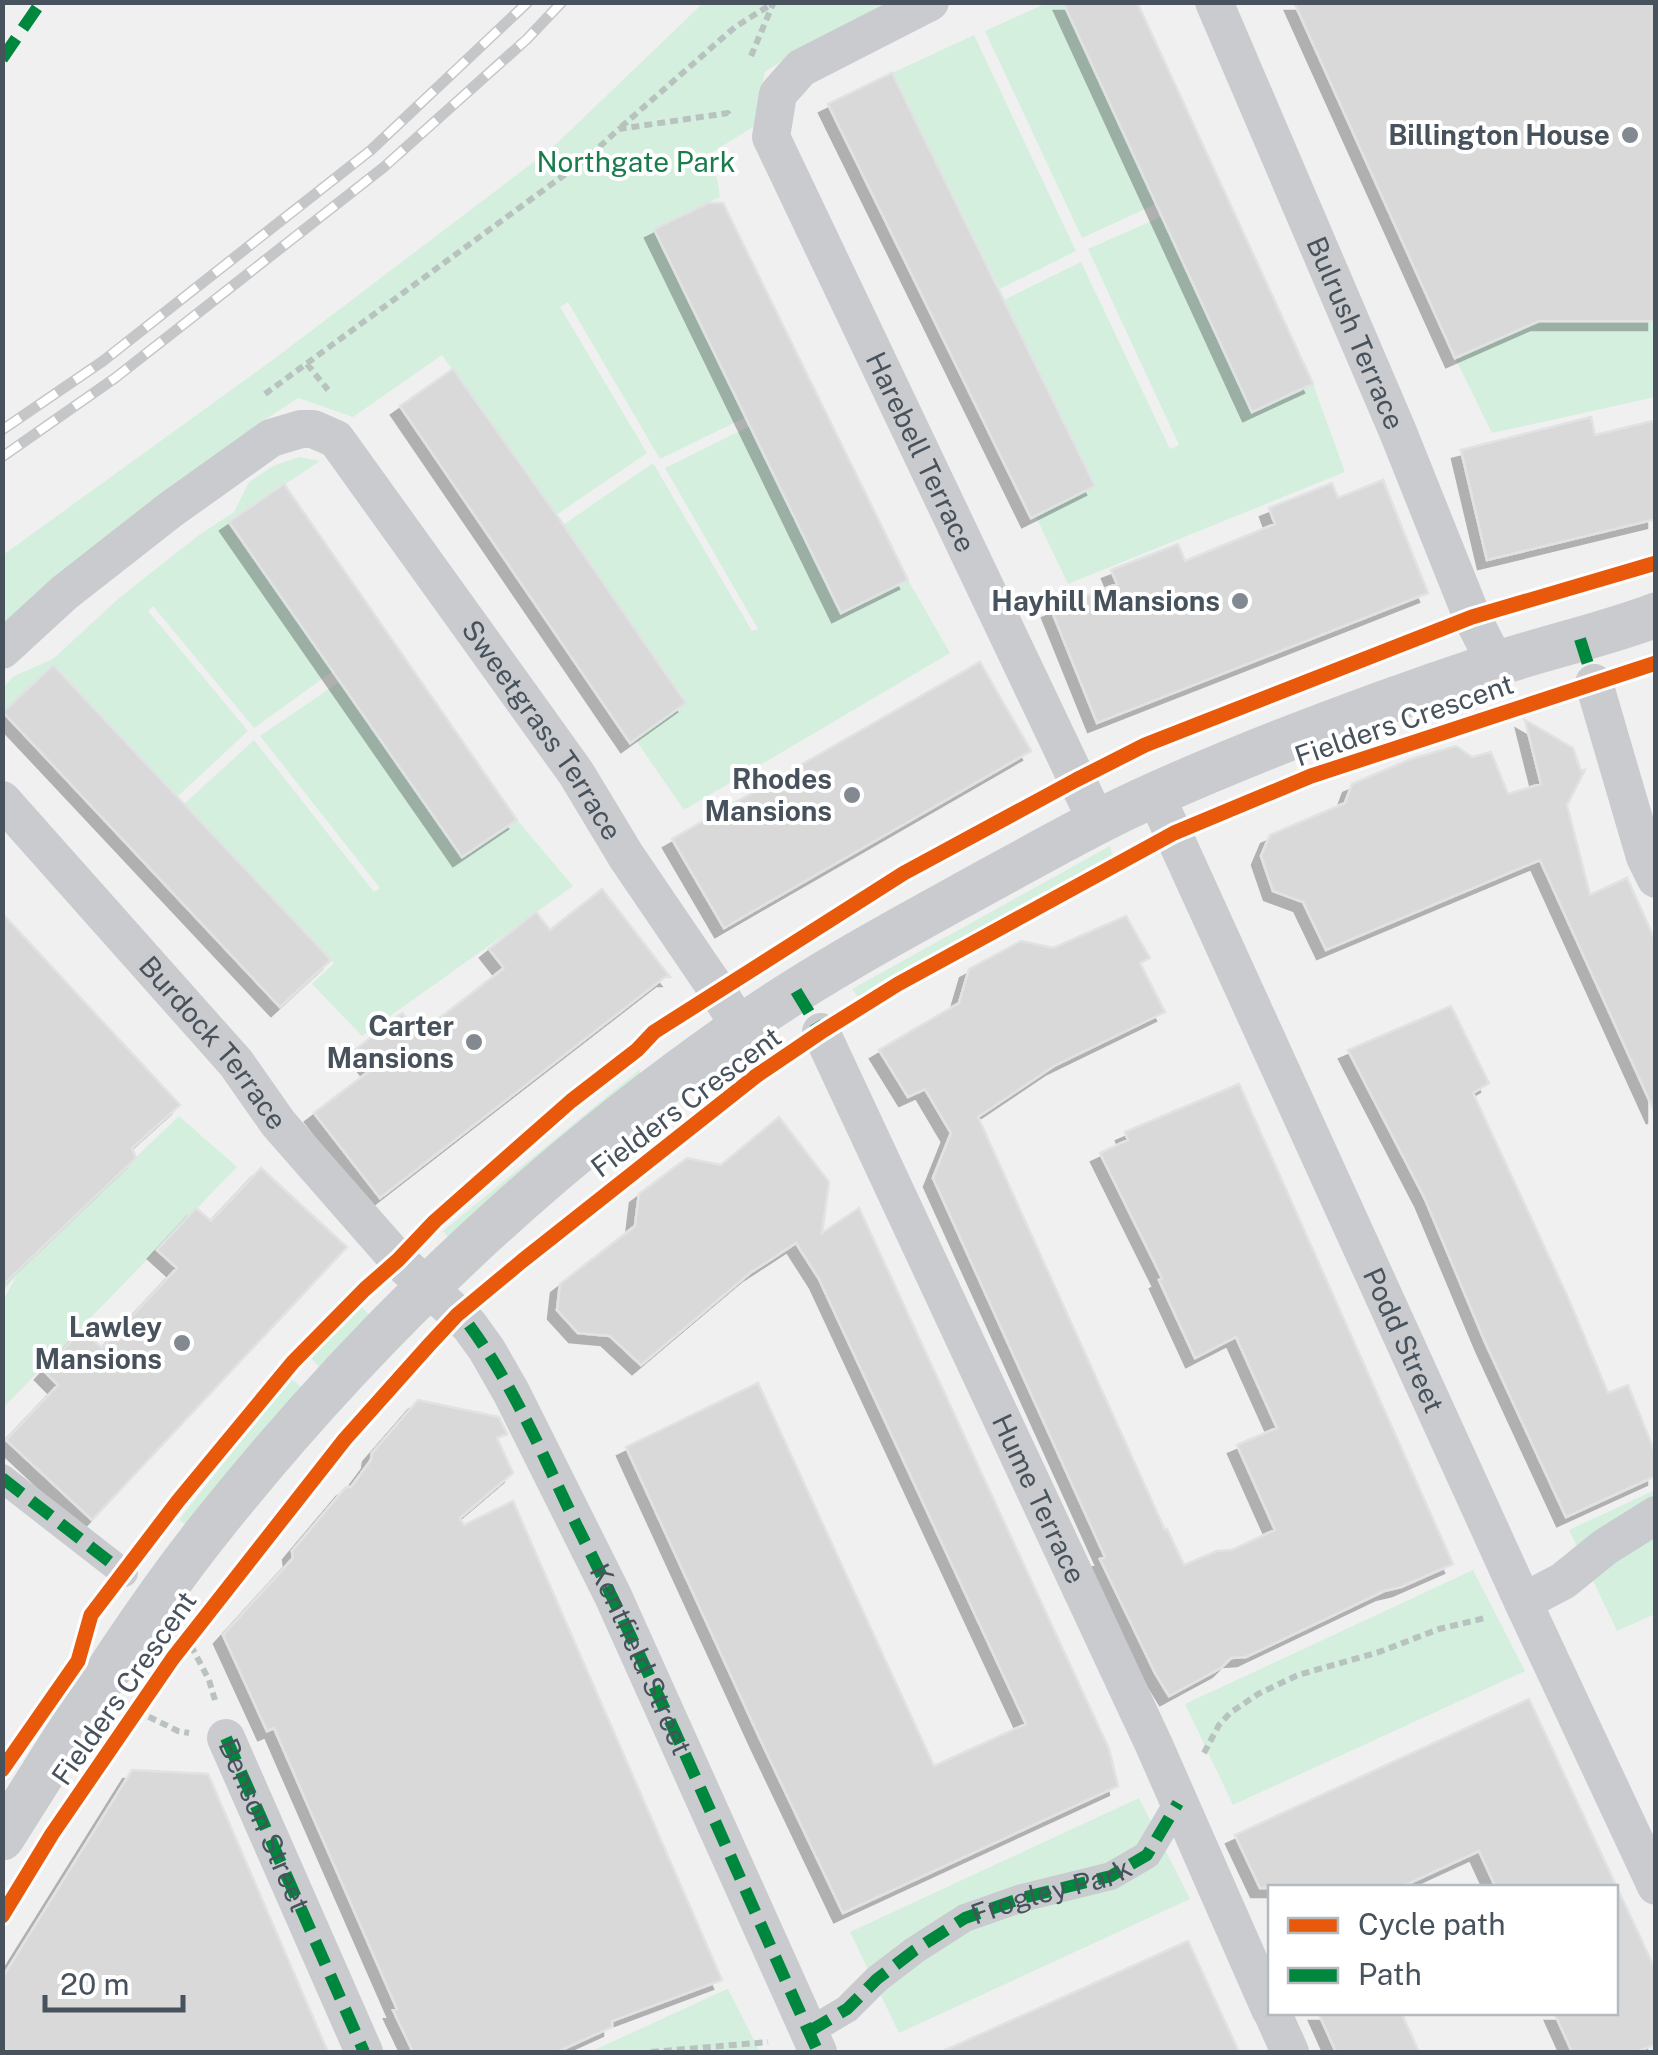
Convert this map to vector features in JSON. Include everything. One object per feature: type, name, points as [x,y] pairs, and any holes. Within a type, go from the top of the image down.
[{"type":"street","points":[[770,137],[778,94],[801,68],[930,2]]},
{"type":"street","name":"Bulrush Terrace","points":[[1214,2],[1398,432],[1472,617],[1496,664]]},
{"type":"street","name":"Harebell Terrace","points":[[770,137],[1097,822]]},
{"type":"street","name":"Sweetgrass Terrace","points":[[2,650],[64,593],[271,438],[314,430],[336,440],[576,773],[728,1009]]},
{"type":"street","name":"Fielders Crescent","points":[[2,1838],[92,1695],[214,1523],[327,1392],[412,1274],[515,1206],[619,1118],[728,1009],[796,991],[932,912],[1155,794],[1328,722],[1496,664],[1656,615]]},
{"type":"street","points":[[1580,639],[1645,857],[1656,879]]},
{"type":"street","name":"Podd Street","points":[[1155,794],[1656,1886]]},
{"type":"street","name":"Burdock Terrace","points":[[2,800],[236,1063],[278,1123],[412,1274]]},
{"type":"street","name":"Hume Terrace","points":[[796,991],[821,1032],[1146,1727],[1268,2004]]},
{"type":"street","name":"Kentfield Street","points":[[412,1274],[469,1325],[511,1392],[613,1596],[813,2042]]},
{"type":"street","points":[[2,1478],[124,1573]]},
{"type":"street","points":[[1523,1602],[1563,1581],[1605,1547],[1656,1515]]},
{"type":"street","name":"Benson Street","points":[[226,1738],[364,2052]]},
{"type":"street","name":"Frogley Park","points":[[813,2042],[877,1980],[965,1918],[1022,1898],[1111,1876],[1147,1855],[1178,1803]]},
{"type":"street","name":"Hume Terrace","points":[[1273,2015],[1290,2052]]},
{"type":"path","points":[[260,398],[586,159],[735,27],[775,2]]},
{"type":"path","points":[[620,129],[728,113],[748,144],[770,137]]},
{"type":"path","points":[[1178,1803],[1219,1725],[1258,1694],[1298,1675],[1379,1652],[1438,1629],[1468,1624],[1523,1602]]},
{"type":"path","points":[[184,1643],[209,1680],[226,1738]]},
{"type":"path","points":[[651,2052],[813,2042]]},
{"type":"green space","name":"Northgate Park","points":[[703,3],[896,3],[798,51],[765,72],[753,127],[705,157],[717,178],[720,197],[655,229],[746,417],[660,459],[568,302],[560,307],[647,453],[556,515],[442,355],[353,417],[298,398],[242,435],[50,580],[3,625],[3,555],[274,359],[552,148]]},
{"type":"green space","points":[[1047,3],[1079,3],[1066,9],[1156,204],[1082,238],[985,31]]},
{"type":"green space","points":[[974,35],[1076,251],[1000,289],[892,73]]},
{"type":"green space","points":[[1163,216],[1253,412],[1313,384],[1345,472],[1068,584],[1035,515],[1095,486],[1004,300],[1081,262],[1170,449],[1179,445],[1088,249]]},
{"type":"green space","points":[[1539,321],[1655,321],[1655,397],[1492,433],[1455,358]]},
{"type":"green space","points":[[750,426],[842,612],[908,580],[950,653],[684,810],[635,739],[686,703],[563,525],[653,463],[752,631],[758,629],[665,468]]},
{"type":"green space","points":[[299,457],[320,461],[229,522],[332,672],[254,728],[153,606],[148,611],[248,731],[177,797],[54,665],[3,712],[3,687],[14,676],[53,659],[119,598],[234,512],[249,482],[273,466]]},
{"type":"green space","points":[[339,682],[462,857],[517,820],[573,886],[362,1036],[312,984],[334,963],[183,805],[254,740],[374,892],[380,888],[260,736]]},
{"type":"green space","points":[[1110,846],[1113,856],[858,997],[852,989]]},
{"type":"green space","points":[[3,1012],[132,1148],[136,1157],[179,1116],[237,1167],[3,1408],[3,1301],[17,1275],[3,1291]]},
{"type":"green space","points":[[639,1070],[646,1078],[450,1240],[443,1231]]},
{"type":"green space","points":[[362,1307],[373,1319],[320,1368],[309,1356]]},
{"type":"green space","points":[[290,1378],[305,1390],[195,1531],[179,1520]]},
{"type":"green space","points":[[1655,1490],[1655,1614],[1617,1631],[1569,1530]]},
{"type":"green space","points":[[1473,1570],[1525,1671],[1233,1805],[1185,1704]]},
{"type":"green space","points":[[1139,1798],[1190,1899],[899,2033],[850,1932]]},
{"type":"green space","points":[[727,1989],[760,2052],[590,2052]]},
{"type":"building","points":[[1063,2],[1137,2],[1313,384],[1252,412]]},
{"type":"building","points":[[1294,2],[1656,2],[1656,321],[1539,321],[1455,358]]},
{"type":"building","points":[[892,73],[1095,486],[1031,518],[828,104]]},
{"type":"building","points":[[708,203],[723,203],[908,580],[841,613],[654,229]]},
{"type":"building","points":[[453,369],[686,703],[630,743],[400,406]]},
{"type":"building","points":[[1591,417],[1595,435],[1656,420],[1656,519],[1487,560],[1461,450]]},
{"type":"building","name":"Hayhill Mansions","points":[[1383,480],[1428,593],[1097,723],[1051,609],[1117,584],[1111,570],[1178,544],[1185,561],[1275,524],[1269,508],[1332,483],[1338,498]]},
{"type":"building","points":[[284,484],[517,820],[462,857],[229,522]]},
{"type":"building","name":"Rhodes Mansions","points":[[980,662],[1031,751],[724,928],[672,839]]},
{"type":"building","points":[[53,665],[331,960],[280,1007],[3,712]]},
{"type":"building","points":[[1525,720],[1573,748],[1581,771],[1585,770],[1567,805],[1590,895],[1627,878],[1656,942],[1656,1115],[1540,860],[1326,950],[1303,902],[1273,891],[1261,856],[1270,835],[1345,803],[1352,784],[1411,759],[1456,746],[1472,757],[1491,752],[1508,794],[1541,784]]},
{"type":"building","name":"Carter Mansions","points":[[602,889],[670,977],[665,977],[380,1198],[314,1113],[372,1069],[356,1049],[402,1013],[419,1034],[504,968],[489,949],[536,912],[550,930]]},
{"type":"building","points":[[2,913],[180,1105],[132,1148],[136,1158],[2,1286]]},
{"type":"building","points":[[1126,916],[1150,958],[1140,963],[1165,1012],[1054,1066],[978,1117],[1165,1530],[1184,1565],[1217,1551],[1232,1550],[1275,1530],[1237,1445],[1277,1428],[1236,1337],[1195,1358],[1159,1280],[1162,1278],[1100,1153],[1128,1140],[1125,1132],[1239,1084],[1453,1564],[1384,1591],[1246,1657],[1231,1658],[1221,1668],[1169,1696],[1100,1559],[1105,1557],[933,1178],[951,1133],[925,1089],[908,1097],[879,1050],[959,1003],[969,969],[1021,941],[1053,948]]},
{"type":"building","points":[[1451,1006],[1489,1083],[1473,1093],[1608,1393],[1628,1385],[1656,1455],[1656,1476],[1566,1517],[1485,1342],[1425,1199],[1348,1050]]},
{"type":"building","points":[[779,1117],[829,1182],[822,1233],[859,1208],[1109,1749],[1118,1786],[843,1913],[626,1447],[758,1383],[934,1766],[1026,1724],[819,1279],[796,1243],[750,1273],[641,1365],[610,1336],[578,1333],[557,1310],[560,1284],[635,1226],[639,1194],[687,1158],[721,1165]]},
{"type":"building","name":"Lawley Mansions","points":[[261,1168],[347,1247],[92,1520],[6,1440],[58,1385],[44,1371],[82,1329],[102,1348],[177,1268],[157,1250],[196,1208],[211,1221]]},
{"type":"building","points":[[418,1400],[499,1417],[507,1434],[497,1438],[513,1473],[460,1518],[464,1525],[513,1501],[722,1980],[612,2021],[612,2027],[557,2052],[413,2052],[274,1728],[267,1731],[223,1635],[293,1558],[292,1551],[346,1487],[351,1487],[372,1453]]},
{"type":"building","points":[[1529,1699],[1616,1885],[1495,1885],[1479,1851],[1405,1885],[1260,1888],[1235,1835]]},
{"type":"building","points":[[132,1770],[208,1774],[328,2052],[2,2052],[2,1978]]},
{"type":"building","points":[[1618,1890],[1656,1971],[1656,2044],[1636,2052],[1572,2052],[1555,2015],[1618,2015]]},
{"type":"building","points":[[1188,1941],[1239,2052],[941,2052]]},
{"type":"building","points":[[1319,2015],[1402,2015],[1419,2052],[1336,2052]]},
{"type":"railway","points":[[2,430],[103,361],[371,150],[528,2]]},
{"type":"railway","points":[[2,457],[115,378],[384,167],[527,39],[562,2]]},
{"type":"marked path","points":[[2,59],[41,2]]},
{"type":"marked path","points":[[1580,639],[1594,683]]},
{"type":"marked path","points":[[796,991],[821,1032]]},
{"type":"marked path","points":[[469,1325],[514,1397],[609,1591],[818,2052]]},
{"type":"marked path","points":[[2,1478],[124,1573]]},
{"type":"marked path","points":[[226,1738],[364,2052]]},
{"type":"marked path","points":[[808,2032],[847,2009],[877,1979],[965,1918],[1022,1898],[1111,1876],[1147,1855],[1178,1803]]},
{"type":"cycle path","points":[[2,1770],[78,1661],[91,1615],[178,1501],[293,1362],[435,1221],[654,1032],[904,873],[1145,745],[1472,617],[1656,563]]},
{"type":"cycle path","points":[[2,1916],[52,1834],[173,1658],[345,1439],[429,1345],[457,1315],[522,1261],[756,1076],[898,984],[1174,833],[1311,776],[1656,663]]},
{"type":"place","name":"Billington House","points":[[1630,135]]},
{"type":"place","name":"Hayhill Mansions","points":[[1240,601]]},
{"type":"place","name":"Rhodes Mansions","points":[[852,795]]},
{"type":"place","name":"Carter Mansions","points":[[474,1042]]},
{"type":"place","name":"Lawley Mansions","points":[[182,1343]]}]
